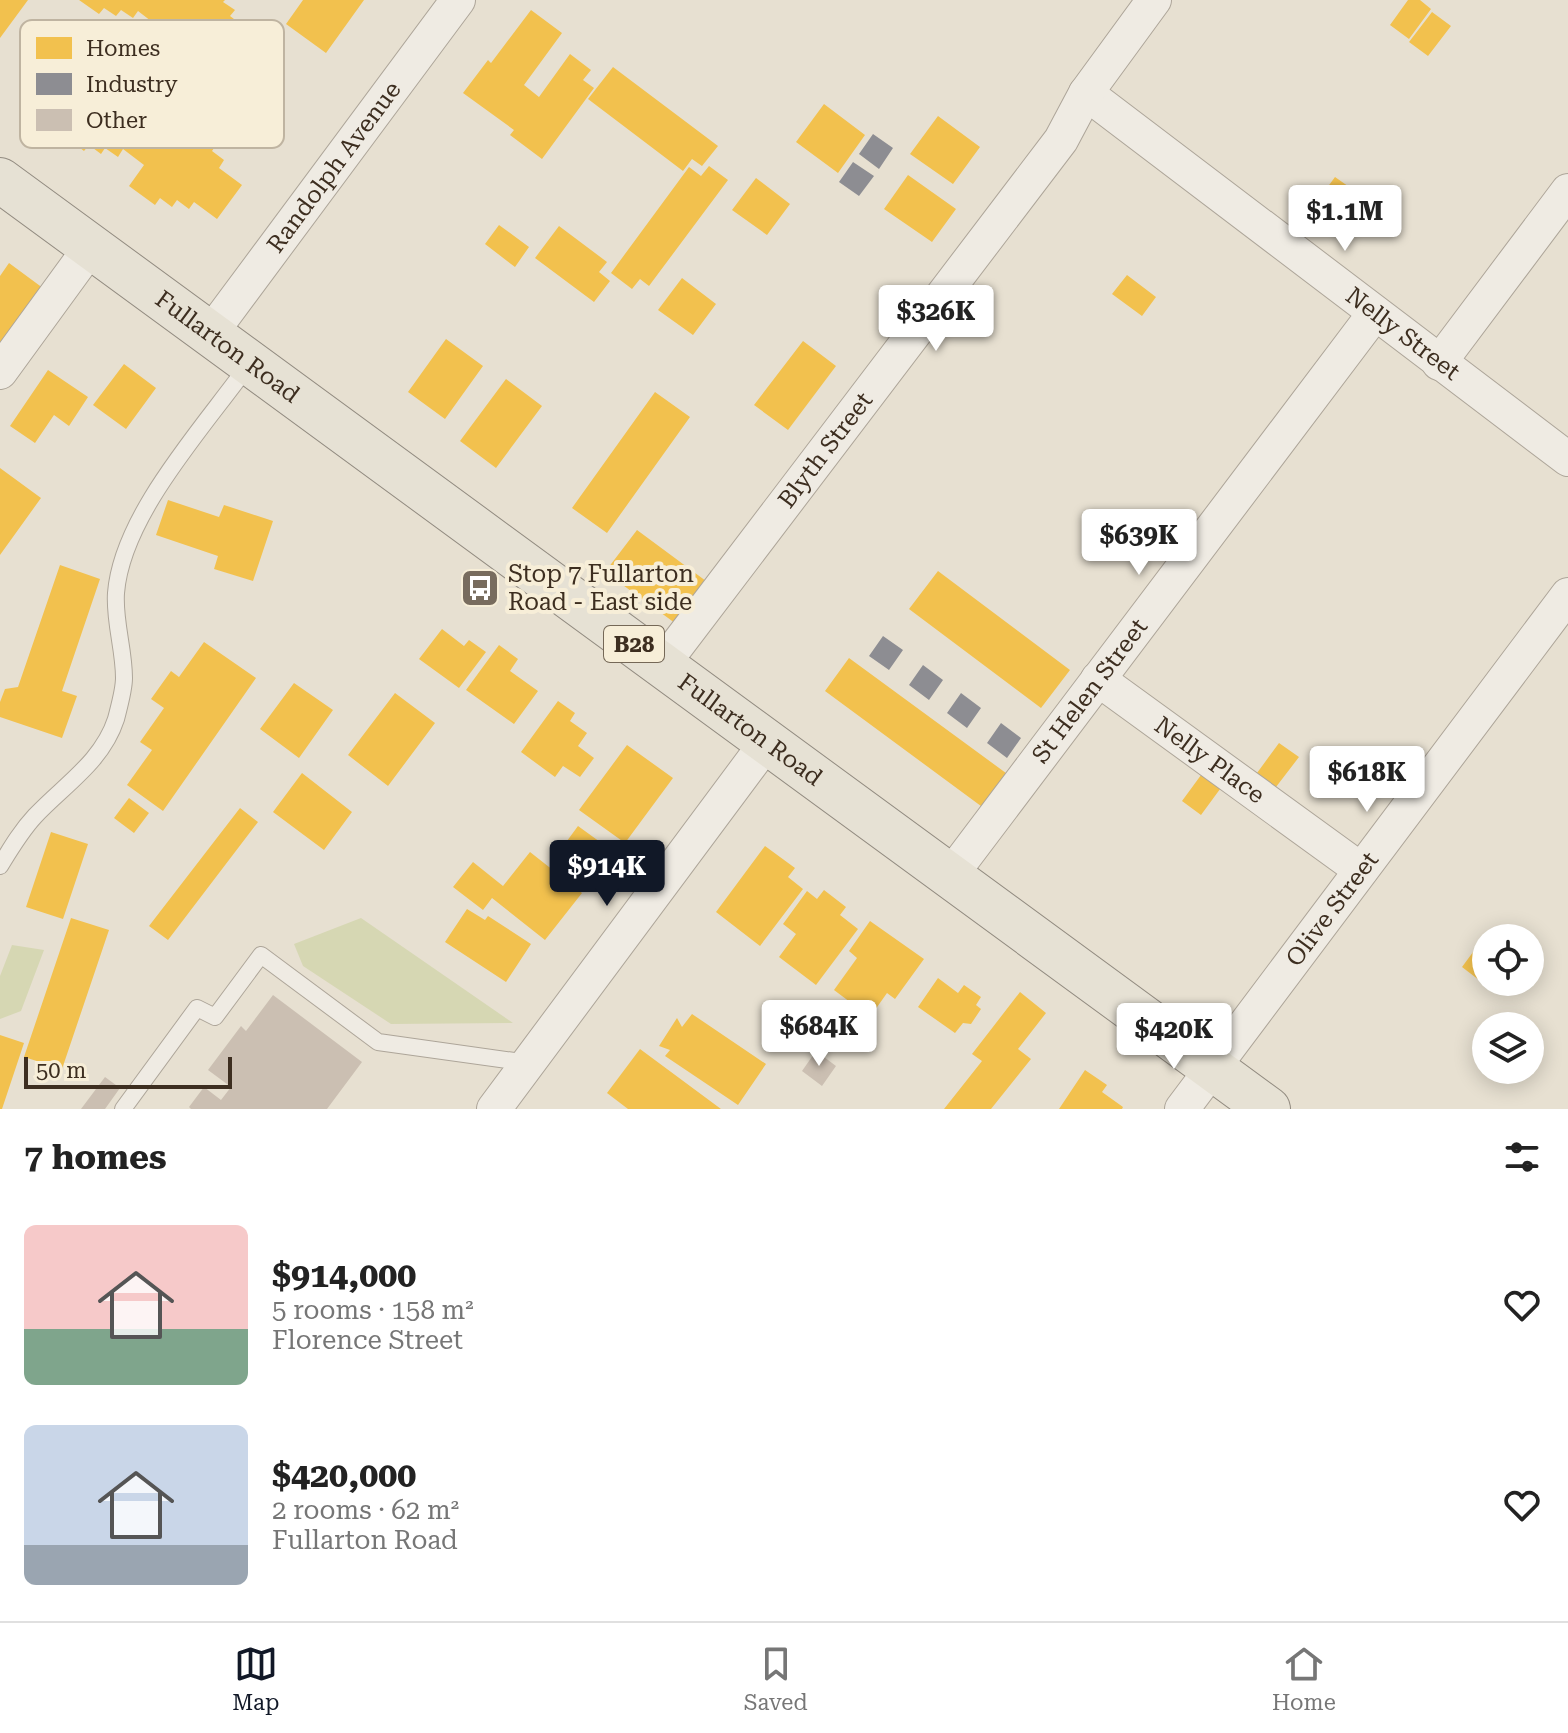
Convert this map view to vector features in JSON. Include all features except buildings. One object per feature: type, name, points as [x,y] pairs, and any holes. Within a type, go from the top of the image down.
[{"type":"main road","name":"Fullarton Road","points":[[0,180],[1268,1109]]},
{"type":"street","name":"Randolph Avenue","points":[[210,334],[458,0]]},
{"type":"street","name":"Blyth Street","points":[[662,665],[1061,140],[1086,93],[1154,0]]},
{"type":"street","name":"Nelly Street","points":[[1086,93],[1568,459]]},
{"type":"street","points":[[1439,363],[1568,191]]},
{"type":"street","points":[[0,372],[91,247]]},
{"type":"street","name":"St Helen Street","points":[[950,876],[1375,313]]},
{"type":"street","name":"Olive Street","points":[[1182,1109],[1568,595]]},
{"type":"street","name":"Nelly Place","points":[[1098,679],[1361,870]]},
{"type":"street","points":[[494,1109],[767,742]]},
{"type":"lane","points":[[0,866],[17,837],[35,816],[94,761],[115,721],[124,679],[116,593],[123,555],[144,507],[250,363]]},
{"type":"lane","points":[[123,1109],[197,1008],[215,1017],[261,955],[378,1042],[528,1063]]},
{"type":"green space","points":[[361,918],[513,1023],[391,1024],[303,966],[294,944]]},
{"type":"green space","points":[[12,945],[44,950],[21,1011],[0,1019],[0,976]]},
{"type":"place","name":"Stop 7 Fullarton Road - East side","points":[[480,588]]}]
